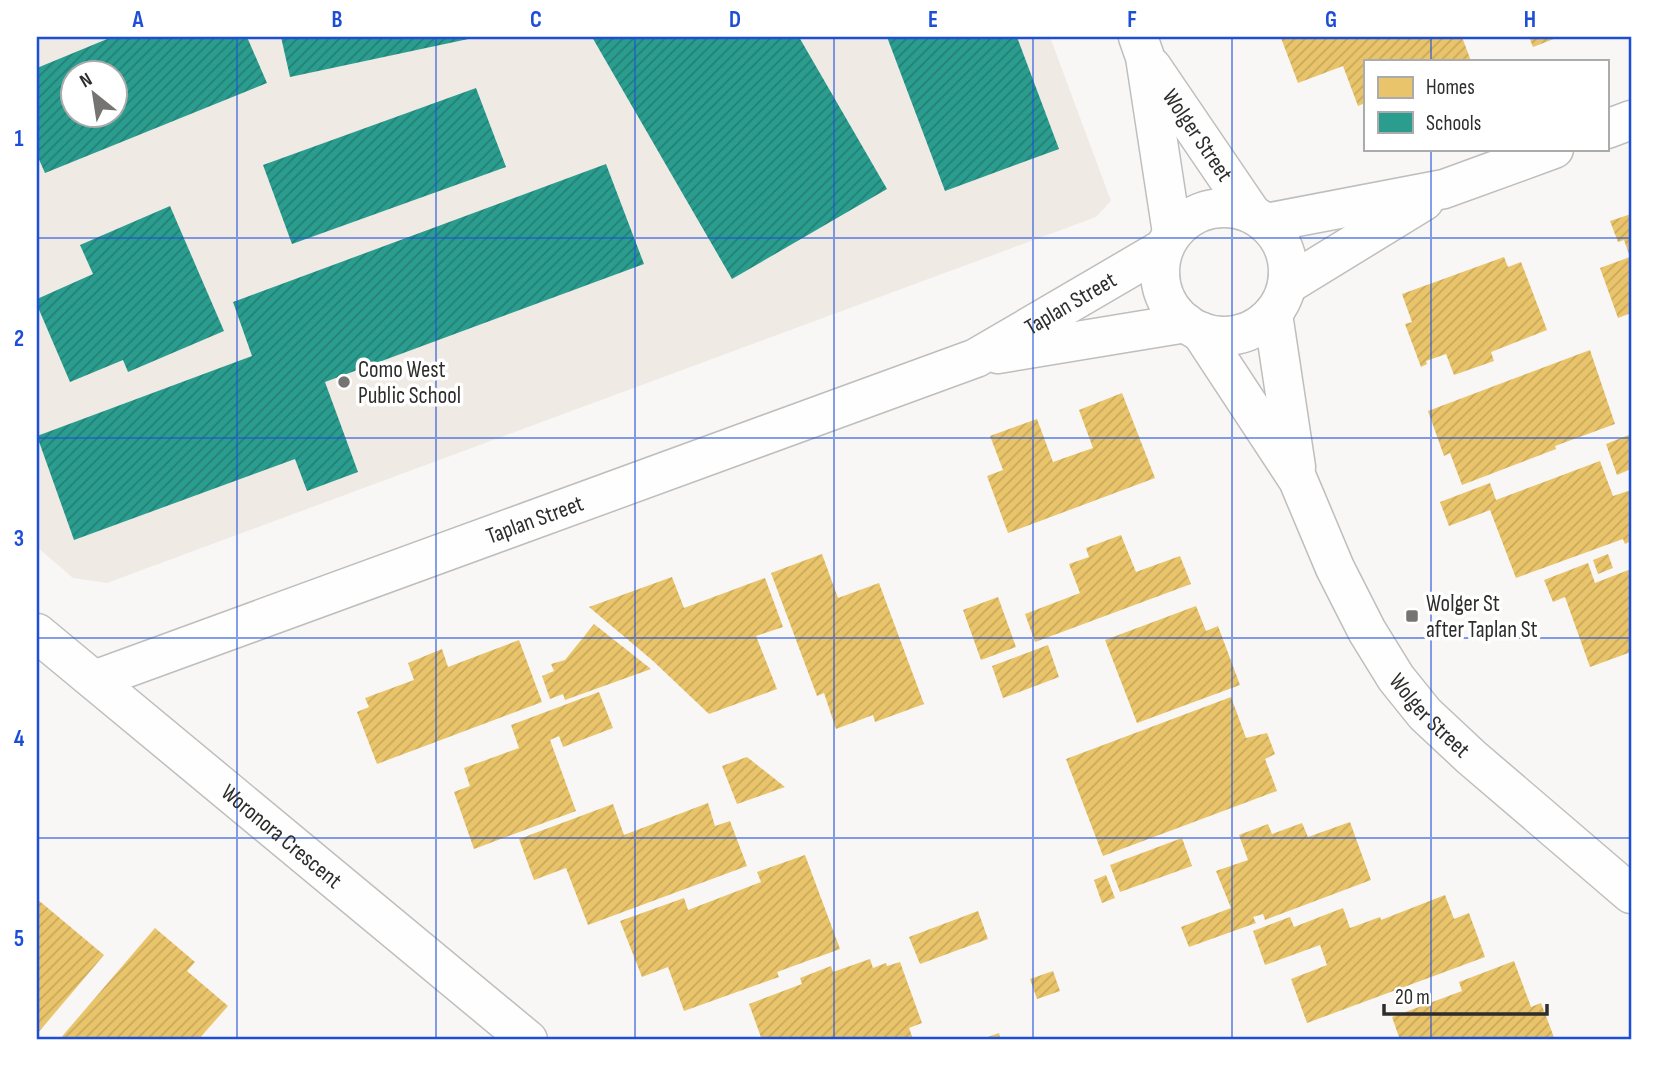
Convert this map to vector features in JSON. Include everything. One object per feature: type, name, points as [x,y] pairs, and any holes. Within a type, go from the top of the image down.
[{"type":"street","name":"Wolger Street","points":[[1141,47],[1259,219]]},
{"type":"street","name":"Wolger Street","points":[[1141,47],[1168,240]]},
{"type":"street","points":[[1608,129],[1631,120]]},
{"type":"street","points":[[1259,219],[1444,189],[1550,150]]},
{"type":"street","points":[[1280,299],[1289,268],[1285,251],[1278,236],[1259,219],[1235,209],[1218,207],[1185,220],[1168,240],[1160,273],[1165,298],[1174,312],[1193,327],[1215,335],[1231,336],[1247,332],[1280,299],[1444,189]]},
{"type":"street","name":"Taplan Street","points":[[93,680],[976,358],[1168,240]]},
{"type":"street","name":"Wolger Street","points":[[1280,299],[1298,480]]},
{"type":"street","name":"Wolger Street","points":[[1193,327],[1298,480],[1335,568],[1367,631],[1396,678],[1425,714],[1545,822],[1631,894]]},
{"type":"street","name":"Taplan Street","points":[[976,358],[1193,327]]},
{"type":"street","name":"Woronora Crescent","points":[[37,633],[528,1040]]},
{"type":"shaded area","name":"Como West Public School","points":[[37,37],[1050,37],[1111,201],[1096,217],[107,583],[73,578],[37,547]]},
{"type":"building: Homes","points":[[1462,37],[1471,60],[1364,60],[1364,103],[1358,106],[1343,66],[1298,83],[1281,38]]},
{"type":"building: Homes","points":[[1529,37],[1559,37],[1533,47]]},
{"type":"building: Homes","points":[[1631,214],[1631,313],[1618,318],[1600,268],[1630,257],[1624,240],[1618,242],[1610,221]]},
{"type":"building: Homes","points":[[1504,257],[1508,267],[1521,262],[1547,330],[1491,352],[1494,361],[1454,375],[1446,354],[1426,361],[1427,364],[1421,367],[1405,324],[1412,322],[1402,294]]},
{"type":"building: Homes","points":[[1590,350],[1615,424],[1462,485],[1450,453],[1444,456],[1428,411]]},
{"type":"building: Homes","points":[[1122,393],[1155,478],[1008,533],[987,476],[1003,470],[990,436],[1037,419],[1053,462],[1093,448],[1079,410]]},
{"type":"building: Homes","points":[[1631,434],[1631,469],[1617,475],[1606,444]]},
{"type":"building: Homes","points":[[1600,461],[1613,496],[1631,490],[1631,541],[1625,544],[1623,539],[1516,578],[1490,510],[1449,526],[1440,502],[1490,483],[1496,500]]},
{"type":"building: Homes","points":[[1121,535],[1136,572],[1180,556],[1191,584],[1035,642],[1025,614],[1080,593],[1069,564],[1089,557],[1086,548]]},
{"type":"building: Homes","points":[[822,554],[838,598],[879,583],[924,704],[875,722],[873,715],[836,729],[824,693],[817,696],[771,573]]},
{"type":"building: Homes","points":[[1608,554],[1613,568],[1598,574],[1593,560]]},
{"type":"building: Homes","points":[[1588,563],[1595,583],[1631,569],[1631,652],[1590,667],[1565,597],[1553,602],[1544,580]]},
{"type":"building: Homes","points":[[672,577],[684,608],[765,578],[783,627],[756,636],[777,689],[709,714],[652,660],[589,607]]},
{"type":"building: Homes","points":[[998,597],[1016,647],[981,660],[963,610]]},
{"type":"building: Homes","points":[[1196,606],[1206,631],[1218,626],[1240,685],[1137,723],[1105,640]]},
{"type":"building: Homes","points":[[594,624],[651,669],[565,700],[563,694],[550,699],[542,676],[554,671],[551,664],[565,660]]},
{"type":"building: Homes","points":[[519,640],[542,702],[377,764],[357,712],[369,707],[365,698],[414,680],[408,663],[442,649],[448,667]]},
{"type":"building: Homes","points":[[1048,645],[1059,677],[1003,698],[992,666]]},
{"type":"building: Homes","points":[[599,692],[613,728],[563,747],[559,736],[550,740],[576,811],[474,849],[454,792],[470,786],[464,768],[519,748],[511,725]]},
{"type":"building: Homes","points":[[1231,697],[1246,738],[1267,733],[1275,754],[1265,759],[1277,791],[1103,856],[1066,759]]},
{"type":"building: Homes","points":[[747,757],[785,787],[737,804],[722,766]]},
{"type":"building: Homes","points":[[708,803],[715,826],[730,821],[747,866],[588,925],[566,868],[534,880],[519,839],[613,804],[624,835]]},
{"type":"building: Homes","points":[[1350,822],[1371,880],[1265,920],[1263,914],[1253,917],[1256,923],[1189,947],[1181,927],[1231,908],[1216,871],[1248,860],[1239,835],[1268,824],[1272,834],[1302,823],[1308,837]]},
{"type":"building: Homes","points":[[1182,838],[1192,866],[1120,892],[1110,865]]},
{"type":"building: Homes","points":[[805,855],[840,949],[777,972],[779,977],[684,1011],[668,967],[642,977],[620,921],[684,898],[688,910],[761,882],[757,872]]},
{"type":"building: Homes","points":[[1106,875],[1115,898],[1102,903],[1094,880]]},
{"type":"building: Homes","points":[[1445,895],[1454,919],[1469,913],[1485,957],[1307,1023],[1291,979],[1327,965],[1320,945],[1265,965],[1253,931],[1290,917],[1294,927],[1343,908],[1350,928],[1380,917],[1381,920]]},
{"type":"building: Homes","points":[[37,899],[104,955],[37,1034]]},
{"type":"building: Homes","points":[[978,911],[988,939],[920,964],[909,937]]},
{"type":"building: Homes","points":[[155,928],[195,962],[187,971],[228,1006],[198,1040],[59,1040]]},
{"type":"building: Homes","points":[[870,959],[873,968],[900,962],[922,1023],[909,1028],[913,1039],[762,1040],[749,1004],[802,984],[800,978],[831,966],[833,972]]},
{"type":"building: Homes","points":[[1514,961],[1531,1007],[1541,1003],[1555,1040],[1400,1040],[1392,1017],[1462,991],[1459,982]]},
{"type":"building: Homes","points":[[1053,971],[1060,991],[1037,999],[1030,979]]},
{"type":"building: Homes","points":[[999,1033],[1001,1040],[979,1040]]},
{"type":"building: Schools","points":[[112,37],[247,37],[267,83],[45,173],[37,155],[37,68]]},
{"type":"building: Schools","points":[[281,37],[473,37],[473,38],[290,77]]},
{"type":"building: Schools","points":[[592,37],[799,37],[887,189],[732,279]]},
{"type":"building: Schools","points":[[887,37],[1017,37],[1059,149],[945,191]]},
{"type":"building: Schools","points":[[476,88],[506,167],[292,244],[263,165]]},
{"type":"building: Schools","points":[[606,164],[644,264],[325,382],[358,472],[307,491],[295,459],[74,540],[37,436],[252,356],[233,302]]},
{"type":"building: Schools","points":[[170,206],[224,331],[128,372],[123,360],[70,382],[37,305],[37,299],[93,274],[80,245]]},
{"type":"place","name":"Como West Public School","points":[[344,382]]},
{"type":"place","name":"Wolger St after Taplan St","points":[[1412,616]]}]
